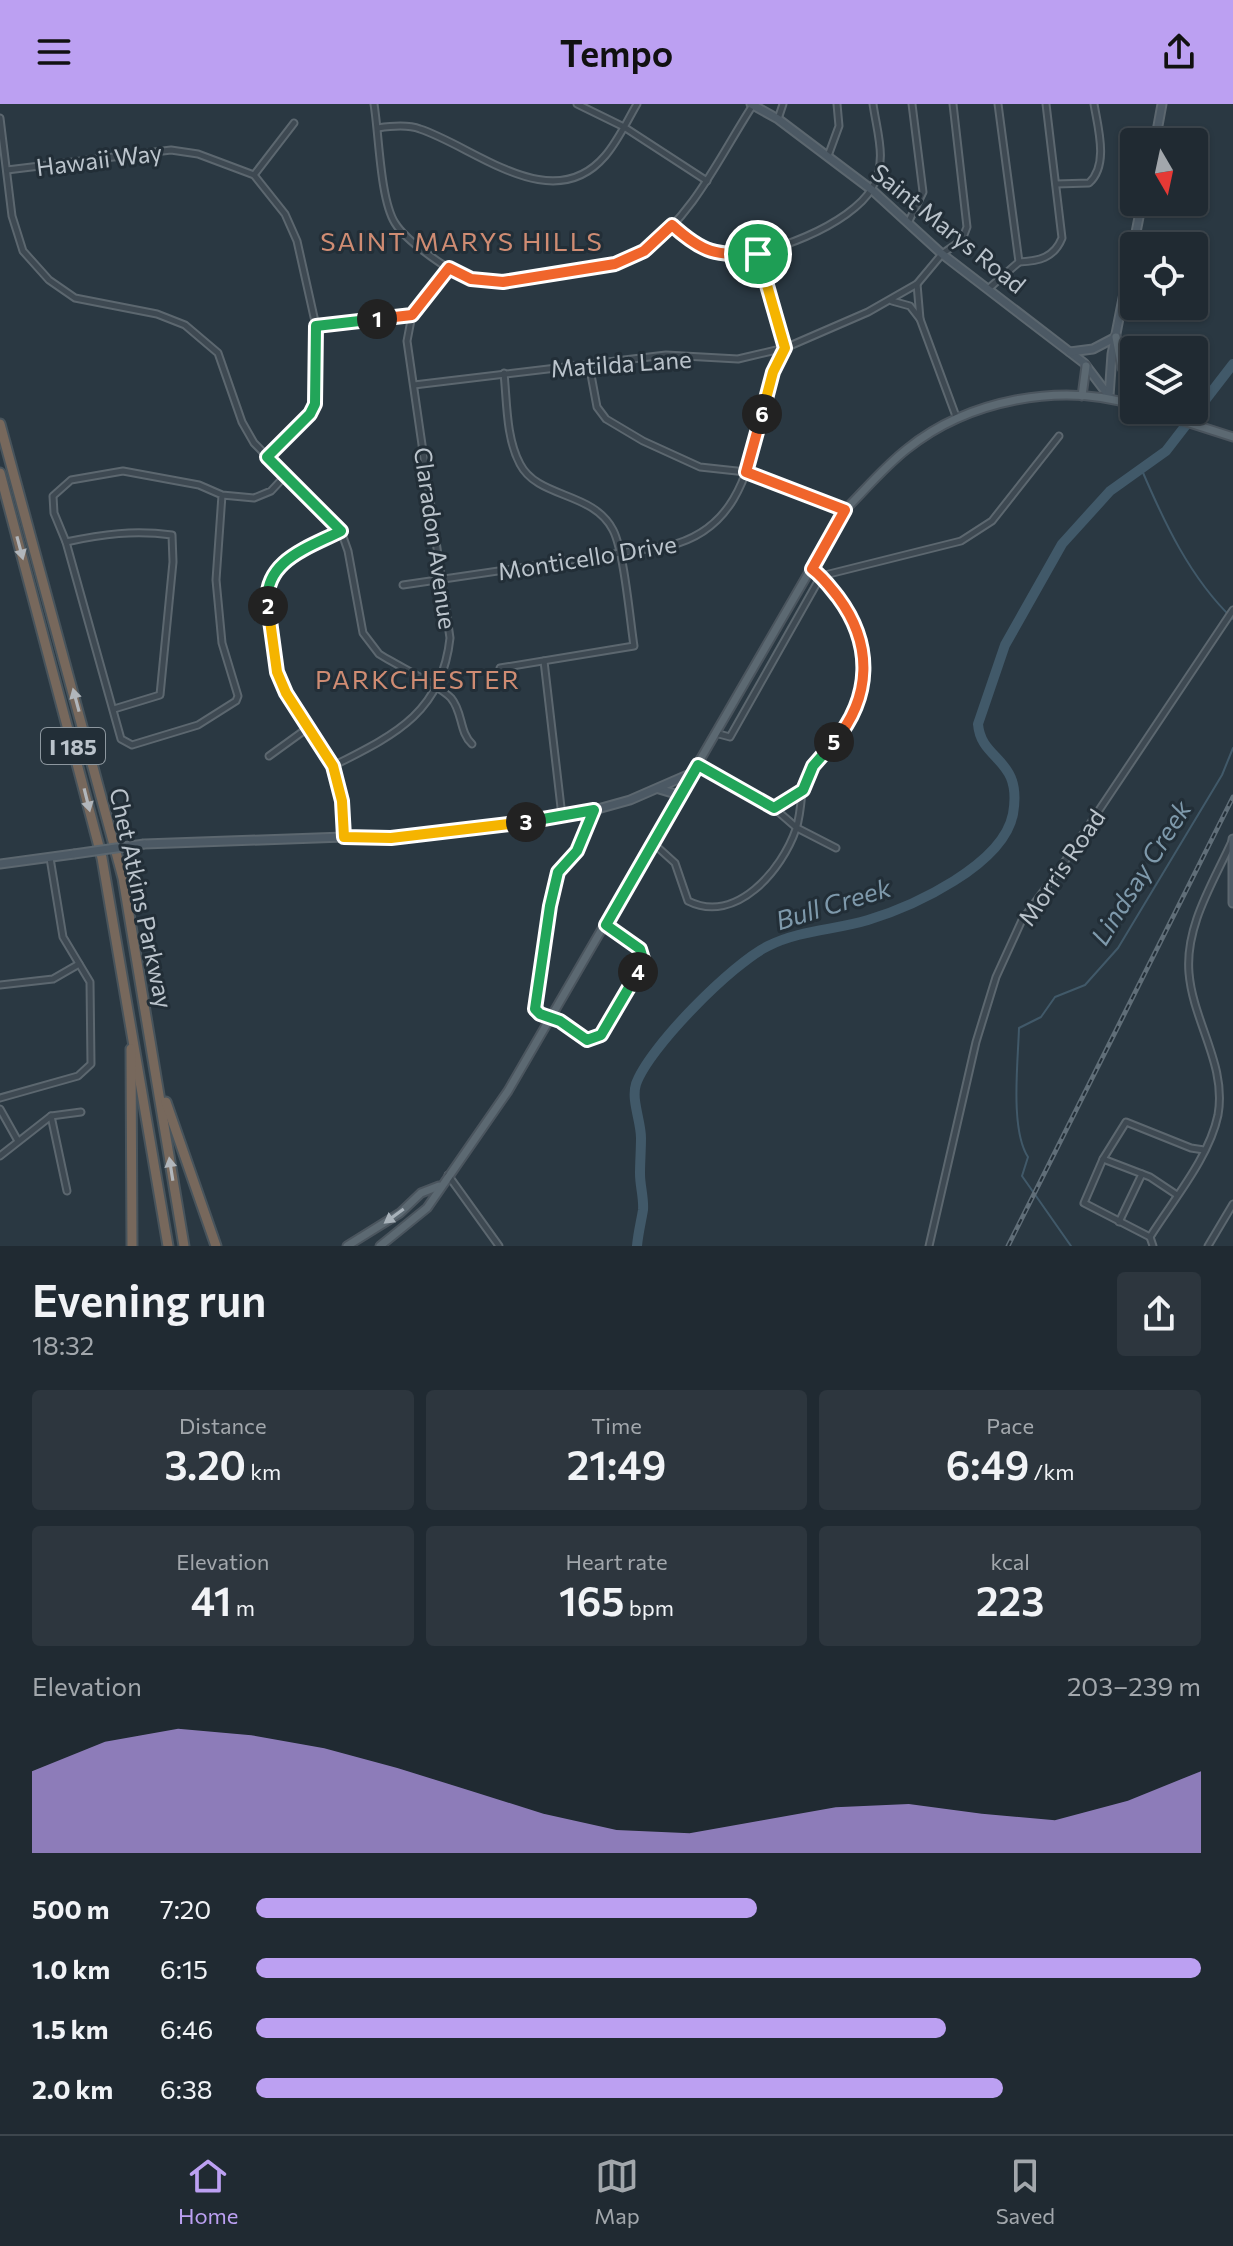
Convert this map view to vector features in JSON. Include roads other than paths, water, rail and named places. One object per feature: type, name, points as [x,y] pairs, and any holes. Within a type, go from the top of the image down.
[{"type":"highway","name":"Chet Atkins Parkway","points":[[0,424],[123,878],[184,1246]]},
{"type":"highway","name":"Chet Atkins Parkway","points":[[0,473],[102,858],[168,1246]]},
{"type":"highway","points":[[145,1008],[167,1107],[216,1246]]},
{"type":"highway","points":[[130,1021],[132,1246]]},
{"type":"main road","points":[[1116,337],[1120,358]]},
{"type":"main road","points":[[1082,396],[1086,366]]},
{"type":"main road","points":[[380,1246],[427,1208],[439,1186],[469,1150],[508,1091],[845,510],[907,449],[977,410],[1040,396],[1109,396],[1120,400]]},
{"type":"main road","points":[[1193,424],[1233,437]]},
{"type":"main road","points":[[347,1246],[400,1213],[421,1193],[439,1186]]},
{"type":"street","points":[[374,104],[387,201],[394,221],[403,233],[449,268],[471,279],[503,282],[615,264],[644,251],[672,225],[707,181],[752,104]]},
{"type":"street","points":[[577,104],[624,127],[707,181]]},
{"type":"street","points":[[378,128],[418,128],[512,173],[549,181],[586,171],[604,157],[637,104]]},
{"type":"street","name":"Saint Marys Road","points":[[752,104],[778,119],[872,190],[942,254],[1070,352],[1086,366],[1109,396]]},
{"type":"street","points":[[778,119],[783,104]]},
{"type":"street","points":[[827,157],[832,151],[839,126],[837,104]]},
{"type":"street","points":[[672,225],[699,248],[725,255],[758,254],[828,225],[853,211],[872,190],[882,156],[873,104]]},
{"type":"street","points":[[908,223],[923,192],[912,104]]},
{"type":"street","name":"Matilda Lane","points":[[414,385],[666,355],[738,359],[785,348],[891,301],[917,284],[942,254],[962,240],[967,227],[953,104]]},
{"type":"street","points":[[998,104],[1019,262]]},
{"type":"street","points":[[988,289],[1019,262],[1044,260],[1059,247],[1062,238],[1046,104]]},
{"type":"street","points":[[1056,184],[1089,183],[1097,176],[1101,153],[1094,104]]},
{"type":"street","points":[[1158,128],[1162,104]]},
{"type":"street","points":[[0,118],[12,216],[23,251],[37,268],[75,298],[157,314],[185,325],[218,353],[242,422],[254,443],[341,531],[348,551],[360,624],[369,645],[450,697],[461,716],[465,737],[472,744]]},
{"type":"street","points":[[267,457],[310,414],[315,404],[316,326],[292,225],[254,175],[294,123]]},
{"type":"street","name":"Hawaii Way","points":[[7,170],[171,150],[198,154],[254,175]]},
{"type":"street","points":[[1109,396],[1116,337],[1139,216]]},
{"type":"street","points":[[758,254],[785,348]]},
{"type":"street","points":[[316,326],[412,315],[449,268]]},
{"type":"street","points":[[917,284],[920,319],[957,420]]},
{"type":"street","points":[[891,301],[910,306],[920,319]]},
{"type":"street","name":"Claradon Avenue","points":[[333,766],[394,735],[418,714],[448,662],[450,638],[407,341],[412,315]]},
{"type":"street","points":[[1070,352],[1093,349],[1116,337]]},
{"type":"street","name":"Monticello Drive","points":[[403,585],[679,544],[706,532],[729,510],[746,472],[773,372],[785,348]]},
{"type":"street","points":[[589,364],[597,407],[606,419],[643,441],[700,467],[746,472],[845,510]]},
{"type":"street","points":[[500,668],[634,646],[614,531],[600,512],[539,483],[520,465],[509,422],[504,373]]},
{"type":"street","points":[[715,733],[730,737],[821,576],[961,541],[992,521],[1059,436]]},
{"type":"street","points":[[222,495],[216,580],[222,643],[238,696],[234,706],[198,725],[132,745],[121,739],[66,542],[54,513],[53,496],[71,480],[123,471],[199,485],[222,495],[254,498],[271,491],[285,476]]},
{"type":"street","points":[[66,542],[108,532],[141,531],[172,535],[173,562],[160,695],[114,709]]},
{"type":"street","points":[[341,531],[277,567],[268,583],[267,600],[277,672],[286,693],[333,766],[342,801],[344,837]]},
{"type":"street","points":[[654,844],[675,863],[688,901],[701,907],[713,908],[743,897],[773,872],[797,828],[803,790],[813,766],[855,713],[862,689],[865,662],[859,634],[847,609],[812,569]]},
{"type":"street","name":"Morris Road","points":[[929,1246],[976,1042],[996,977],[1022,920],[1057,873],[1233,610]]},
{"type":"street","points":[[544,661],[562,816]]},
{"type":"street","points":[[269,756],[309,727]]},
{"type":"street","points":[[698,765],[774,808],[797,828],[836,848]]},
{"type":"street","points":[[0,864],[144,844],[391,838],[562,816],[594,810],[692,773]]},
{"type":"street","points":[[656,788],[679,795]]},
{"type":"street","points":[[774,808],[803,790]]},
{"type":"street","points":[[594,810],[577,851],[558,872],[535,1009],[587,1040],[601,1035],[644,962],[640,949],[606,925]]},
{"type":"street","points":[[1232,840],[1233,903]]},
{"type":"street","points":[[1150,1237],[1204,1150],[1218,1113],[1216,1063],[1203,1034],[1189,973],[1190,940],[1200,909],[1232,840]]},
{"type":"street","points":[[0,1098],[78,1076],[91,1064],[90,982],[63,937],[50,858]]},
{"type":"street","points":[[0,985],[53,979],[79,964]]},
{"type":"street","points":[[0,1109],[18,1141]]},
{"type":"street","points":[[0,1156],[51,1116],[81,1112]]},
{"type":"street","points":[[51,1116],[67,1191]]},
{"type":"street","points":[[1153,1246],[1150,1237],[1084,1203],[1103,1159],[1126,1122],[1191,1148],[1204,1150]]},
{"type":"street","points":[[1103,1159],[1142,1174],[1177,1195]]},
{"type":"street","points":[[1119,1222],[1142,1174]]},
{"type":"street","points":[[448,1175],[499,1246]]},
{"type":"street","points":[[1208,1246],[1233,1204]]},
{"type":"waterway","name":"Bull Creek","points":[[637,1246],[643,1206],[641,1131],[635,1090],[644,1068],[674,1029],[714,987],[753,955],[792,937],[868,920],[909,905],[954,881],[993,850],[1006,833],[1013,814],[1014,795],[1007,770],[986,746],[978,724],[1005,645],[1062,544],[1110,491],[1166,451],[1233,364]]},
{"type":"waterway","name":"Lindsay Creek","points":[[1141,468],[1169,529],[1191,567],[1233,619]]},
{"type":"waterway","name":"Lindsay Creek","points":[[1071,1246],[1022,1176],[1028,1157],[1022,1145],[1017,1113],[1019,1028],[1041,1017],[1055,997],[1085,985],[1118,948],[1222,775],[1233,748]]},
{"type":"railway","points":[[1008,1246],[1233,797]]},
{"type":"district","name":"SAINT MARYS HILLS","points":[[462,240]]},
{"type":"district","name":"PARKCHESTER","points":[[418,678]]}]
